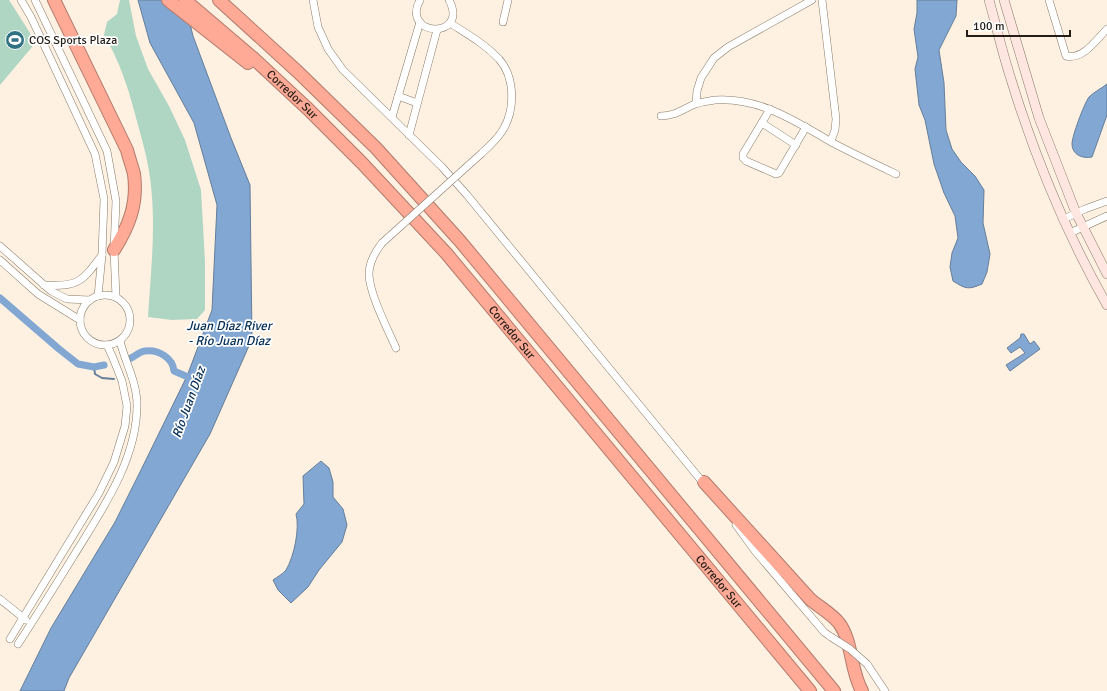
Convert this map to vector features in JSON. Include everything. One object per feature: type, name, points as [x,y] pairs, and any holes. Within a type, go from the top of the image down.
[{"type":"highway","points":[[54,0],[127,150],[134,175],[134,206],[126,230],[114,250]]},
{"type":"highway","points":[[168,0],[208,26]]},
{"type":"highway","name":"Corredor Sur","points":[[185,0],[208,26],[252,57],[308,109],[362,163],[446,253],[810,691]]},
{"type":"highway","name":"Corredor Sur","points":[[223,2],[376,148],[460,241],[834,691]]},
{"type":"highway","points":[[704,482],[810,599],[839,623],[844,632],[854,670],[862,691]]},
{"type":"street","points":[[21,0],[31,17],[96,154],[104,199],[102,255],[98,296]]},
{"type":"street","points":[[36,0],[107,151],[116,201],[114,250],[116,297]]},
{"type":"street","points":[[313,0],[318,27],[328,49],[343,70],[442,167],[467,195],[704,482],[755,551],[824,632],[850,649],[867,664],[885,691]]},
{"type":"street","points":[[420,0],[416,11],[420,22],[427,28],[437,30],[444,28],[450,23],[453,15],[453,7],[450,0]]},
{"type":"street","points":[[503,22],[508,0]]},
{"type":"street","points":[[696,103],[697,91],[701,78],[714,58],[728,47],[812,0]]},
{"type":"street","points":[[822,0],[836,119],[831,141]]},
{"type":"street","points":[[989,0],[1010,76],[1034,146],[1070,233],[1107,305]]},
{"type":"street","points":[[1004,0],[1039,118],[1082,227],[1107,274]]},
{"type":"street","points":[[1049,0],[1066,56],[1072,57],[1081,54],[1107,29]]},
{"type":"street","points":[[392,117],[420,22]]},
{"type":"street","points":[[396,348],[370,287],[369,274],[372,259],[382,243],[482,153],[504,129],[511,113],[511,87],[507,72],[500,60],[484,46],[450,23]]},
{"type":"street","points":[[409,136],[437,30]]},
{"type":"street","points":[[398,96],[417,103]]},
{"type":"street","points":[[661,116],[669,116],[679,113],[696,103],[716,100],[741,101],[770,109],[795,120],[831,141],[896,174]]},
{"type":"street","points":[[770,109],[743,154],[743,158],[746,161],[776,174],[779,173],[806,127]]},
{"type":"street","points":[[762,123],[796,145]]},
{"type":"street","points":[[1064,219],[1107,201]]},
{"type":"street","points":[[1070,233],[1107,216]]},
{"type":"street","points":[[0,246],[44,285],[58,295],[67,299],[90,300]]},
{"type":"street","points":[[44,285],[63,286],[77,283],[87,275],[102,255]]},
{"type":"street","points":[[0,260],[38,294],[80,320]]},
{"type":"street","points":[[107,295],[116,297],[124,304],[129,313],[130,323],[127,333],[120,341],[107,346],[91,341],[85,336],[81,328],[81,312],[84,306],[90,300],[98,296],[107,295]]},
{"type":"street","points":[[18,644],[106,502],[128,455],[136,418],[137,404],[132,378],[120,341]]},
{"type":"street","points":[[10,639],[99,493],[114,462],[125,426],[127,406],[122,381],[114,358],[107,346]]},
{"type":"street","points":[[0,599],[23,618],[32,623]]},
{"type":"green space","name":"COS Sports Plaza","points":[[0,0],[9,0],[30,33],[32,47],[0,85]]},
{"type":"green space","points":[[120,0],[129,0],[136,36],[148,69],[169,106],[185,140],[201,190],[205,262],[205,310],[197,319],[172,320],[148,317],[153,226],[153,207],[149,171],[143,142],[126,84],[119,64],[104,35],[107,22],[117,14]]},
{"type":"water","name":"Juan Díaz River - Río Juan Díaz","points":[[138,0],[186,0],[186,7],[193,36],[250,185],[252,339],[210,434],[69,678],[64,691],[20,691],[51,628],[115,522],[187,376],[212,310],[217,205],[194,123],[150,43]]},
{"type":"water","points":[[917,0],[957,0],[956,16],[939,50],[944,83],[946,130],[952,149],[961,162],[975,176],[984,190],[983,223],[990,254],[987,272],[982,284],[970,288],[961,286],[953,281],[950,267],[952,253],[958,238],[955,216],[944,193],[934,164],[925,120],[919,105],[915,69],[918,57],[914,29],[917,13]]},
{"type":"water","points":[[1107,84],[1107,115],[1092,157],[1082,157],[1072,148],[1076,127],[1089,97]]},
{"type":"water","points":[[1021,334],[1024,334],[1030,344],[1034,341],[1040,349],[1010,371],[1006,365],[1025,353],[1020,347],[1011,353],[1007,348],[1020,338]]},
{"type":"water","points":[[321,461],[329,468],[333,482],[333,497],[343,509],[347,525],[342,542],[319,570],[308,587],[291,603],[278,590],[273,580],[286,570],[292,558],[297,534],[296,514],[304,504],[303,476]]},
{"type":"waterway","points":[[0,298],[78,364],[94,367],[104,365]]},
{"type":"waterway","name":"Río Juan Díaz","points":[[131,358],[143,351],[155,351],[168,358],[174,371],[195,380]]},
{"type":"waterway","points":[[94,367],[95,374],[102,378],[114,379]]},
{"type":"place","name":"COS Sports Plaza","points":[[15,40]]}]
